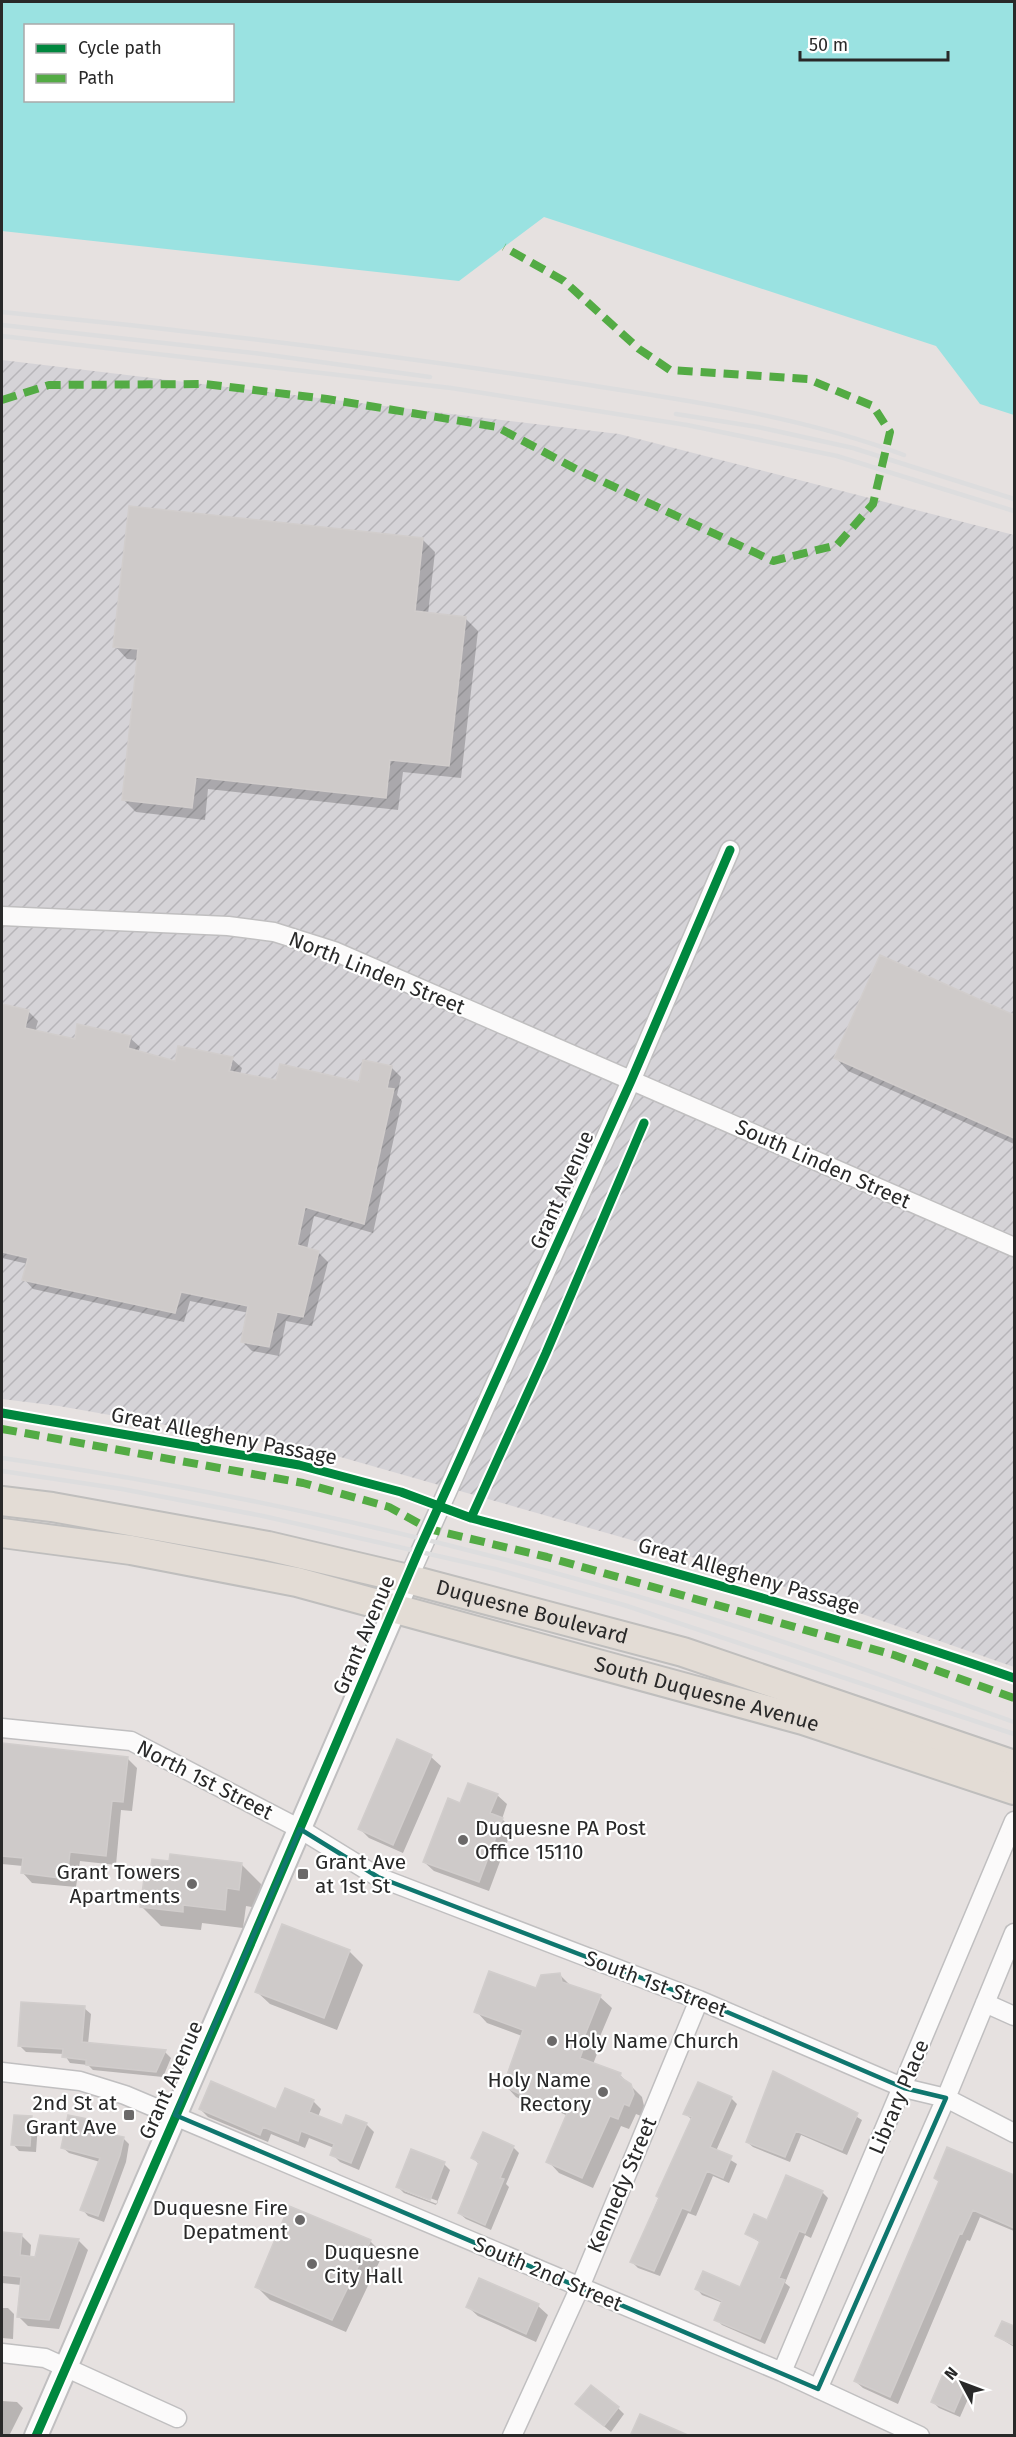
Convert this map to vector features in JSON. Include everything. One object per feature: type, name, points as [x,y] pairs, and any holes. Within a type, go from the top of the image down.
[{"type":"main road","name":"Duquesne Boulevard","points":[[2,1501],[52,1507],[268,1546],[408,1579],[683,1652],[1014,1765]]},
{"type":"main road","points":[[2,1533],[131,1550],[286,1580],[396,1607]]},
{"type":"main road","name":"South Duquesne Avenue","points":[[396,1607],[479,1633],[803,1720],[1014,1790]]},
{"type":"street","name":"Grant Avenue","points":[[36,2436],[408,1579],[631,1081],[730,850]]},
{"type":"street","name":"North Linden Street","points":[[2,916],[183,923],[280,934],[380,970],[631,1081]]},
{"type":"street","name":"South Linden Street","points":[[631,1081],[1014,1247]]},
{"type":"street","name":"North 1st Street","points":[[2,1728],[131,1742],[300,1829]]},
{"type":"street","name":"Library Place","points":[[782,2372],[904,2088],[1014,1821]]},
{"type":"street","name":"South 1st Street","points":[[300,1829],[378,1877],[699,2000],[904,2088],[946,2098],[1014,2133]]},
{"type":"street","name":"Library Place","points":[[818,2389],[946,2098],[1014,1933]]},
{"type":"street","name":"Kennedy Street","points":[[518,2434],[699,2000]]},
{"type":"street","points":[[985,2003],[1014,2016]]},
{"type":"street","name":"South 2nd Street","points":[[2,2072],[80,2082],[125,2095],[782,2372],[920,2436]]},
{"type":"street","points":[[2,2353],[45,2358],[177,2418]]},
{"type":"highlighted area","points":[[300,1829],[378,1877],[699,2000],[904,2088],[946,2098],[818,2389],[175,2115]]},
{"type":"shaded area","points":[[2,360],[619,434],[1014,535],[1014,1667],[733,1569],[330,1454],[59,1406],[2,1399]]},
{"type":"water","points":[[2,2],[1014,2],[1014,415],[980,404],[936,346],[544,217],[459,281],[2,231]]},
{"type":"building","points":[[129,506],[423,538],[415,611],[466,617],[449,766],[390,760],[386,798],[196,777],[192,808],[122,800],[138,649],[113,647]]},
{"type":"building","points":[[880,955],[1014,1015],[1014,1138],[834,1058]]},
{"type":"building","points":[[2,1004],[29,1010],[25,1028],[75,1039],[77,1024],[131,1036],[128,1048],[175,1061],[178,1046],[233,1057],[229,1071],[276,1080],[280,1064],[359,1082],[363,1060],[392,1066],[387,1088],[394,1089],[364,1224],[305,1207],[297,1245],[319,1251],[303,1317],[277,1312],[269,1347],[241,1342],[248,1306],[181,1292],[175,1313],[22,1280],[28,1258],[2,1252]]},
{"type":"building","points":[[397,1739],[432,1755],[393,1845],[358,1829]]},
{"type":"building","points":[[2,1743],[128,1757],[123,1802],[112,1801],[106,1856],[70,1852],[67,1879],[21,1873],[23,1858],[2,1856]]},
{"type":"building","name":"Duquesne PA Post Office 15110","points":[[468,1783],[498,1794],[490,1813],[503,1818],[479,1882],[423,1862],[448,1798],[460,1803]]},
{"type":"building","name":"Grant Towers Apartments","points":[[170,1854],[242,1863],[239,1890],[227,1888],[225,1910],[183,1905],[183,1912],[140,1907],[144,1879],[149,1880],[152,1859],[169,1861]]},
{"type":"building","points":[[282,1924],[350,1950],[324,2018],[255,1992]]},
{"type":"building","points":[[489,1971],[536,1988],[541,1975],[560,1973],[562,1982],[601,1995],[585,2035],[588,2036],[580,2058],[621,2073],[620,2077],[631,2084],[634,2094],[629,2106],[624,2104],[618,2119],[610,2116],[582,2178],[546,2162],[568,2111],[540,2099],[530,2099],[503,2086],[523,2030],[474,2012]]},
{"type":"building","points":[[21,2002],[85,2006],[82,2042],[166,2050],[156,2072],[86,2065],[86,2060],[62,2057],[63,2049],[18,2046]]},
{"type":"building","points":[[773,2071],[858,2113],[842,2150],[796,2131],[785,2157],[746,2142]]},
{"type":"building","points":[[211,2081],[276,2109],[285,2088],[314,2100],[309,2112],[342,2125],[346,2115],[367,2123],[351,2163],[330,2155],[334,2144],[301,2131],[298,2141],[263,2127],[260,2135],[199,2109]]},
{"type":"building","points":[[698,2082],[732,2097],[710,2147],[732,2156],[723,2178],[707,2171],[690,2211],[682,2208],[654,2271],[630,2262],[659,2198],[656,2196],[692,2117],[683,2114]]},
{"type":"building","points":[[14,2115],[32,2116],[30,2146],[11,2145]]},
{"type":"building","points":[[68,2115],[88,2119],[85,2129],[124,2137],[120,2155],[98,2216],[80,2210],[100,2158],[61,2148]]},
{"type":"building","points":[[483,2132],[514,2146],[500,2178],[504,2179],[485,2225],[458,2213],[479,2162],[471,2158]]},
{"type":"building","points":[[947,2147],[1014,2175],[1014,2228],[973,2210],[962,2234],[960,2233],[890,2397],[854,2381],[939,2181],[934,2178]]},
{"type":"building","points":[[411,2149],[445,2162],[430,2200],[396,2187]]},
{"type":"building","points":[[786,2175],[823,2191],[805,2233],[799,2231],[779,2278],[785,2280],[760,2339],[714,2320],[722,2301],[695,2289],[703,2271],[740,2287],[760,2241],[745,2234],[754,2214],[767,2220]]},
{"type":"building","name":"Duquesne City Hall","points":[[289,2206],[371,2240],[332,2320],[255,2287]]},
{"type":"building","points":[[2,2232],[22,2234],[20,2255],[35,2257],[40,2235],[79,2239],[49,2320],[17,2317],[21,2277],[2,2275]]},
{"type":"building","points":[[479,2278],[539,2304],[526,2334],[466,2307]]},
{"type":"building","points":[[1002,2321],[1014,2326],[1014,2345],[995,2336]]},
{"type":"building","points":[[944,2372],[967,2382],[954,2412],[931,2402]]},
{"type":"building","points":[[591,2385],[619,2407],[604,2426],[575,2404]]},
{"type":"building","points":[[640,2414],[690,2436],[630,2436]]},
{"type":"railway","points":[[2,312],[213,334],[649,394],[778,418],[863,441],[904,455]]},
{"type":"railway","points":[[2,325],[262,354],[430,377]]},
{"type":"railway","points":[[2,336],[451,388],[687,425],[837,456],[1014,511]]},
{"type":"railway","points":[[676,414],[758,427],[853,448],[1014,499]]},
{"type":"railway","points":[[2,1458],[259,1502],[344,1520],[513,1562],[722,1622],[1014,1722]]},
{"type":"railway","points":[[2,1471],[122,1489],[263,1516],[495,1569],[624,1605],[1014,1734]]},
{"type":"marked path","points":[[2,400],[49,385],[205,384],[327,399],[497,427],[576,469],[773,561],[837,545],[873,504],[890,432],[873,406],[808,379],[670,370],[639,349],[564,281],[504,247]]},
{"type":"marked path","points":[[2,1429],[303,1483],[389,1507],[429,1529],[547,1557],[894,1655],[1014,1698]]},
{"type":"cycle path","points":[[36,2436],[230,1992],[419,1550],[631,1081],[730,850]]},
{"type":"cycle path","name":"Great Allegheny Passage","points":[[644,1123],[546,1353],[471,1518],[744,1593],[947,1655],[1014,1678]]},
{"type":"cycle path","name":"Great Allegheny Passage","points":[[2,1413],[299,1465],[401,1492],[471,1518]]},
{"type":"place","name":"Duquesne PA Post Office 15110","points":[[463,1840]]},
{"type":"place","name":"Grant Ave at 1st St","points":[[303,1874]]},
{"type":"place","name":"Grant Towers Apartments","points":[[192,1884]]},
{"type":"place","name":"Holy Name Church","points":[[552,2041]]},
{"type":"place","name":"Holy Name Rectory","points":[[603,2092]]},
{"type":"place","name":"2nd St at Grant Ave","points":[[129,2115]]},
{"type":"place","name":"Duquesne Fire Depatment","points":[[300,2220]]},
{"type":"place","name":"Duquesne City Hall","points":[[312,2264]]}]
